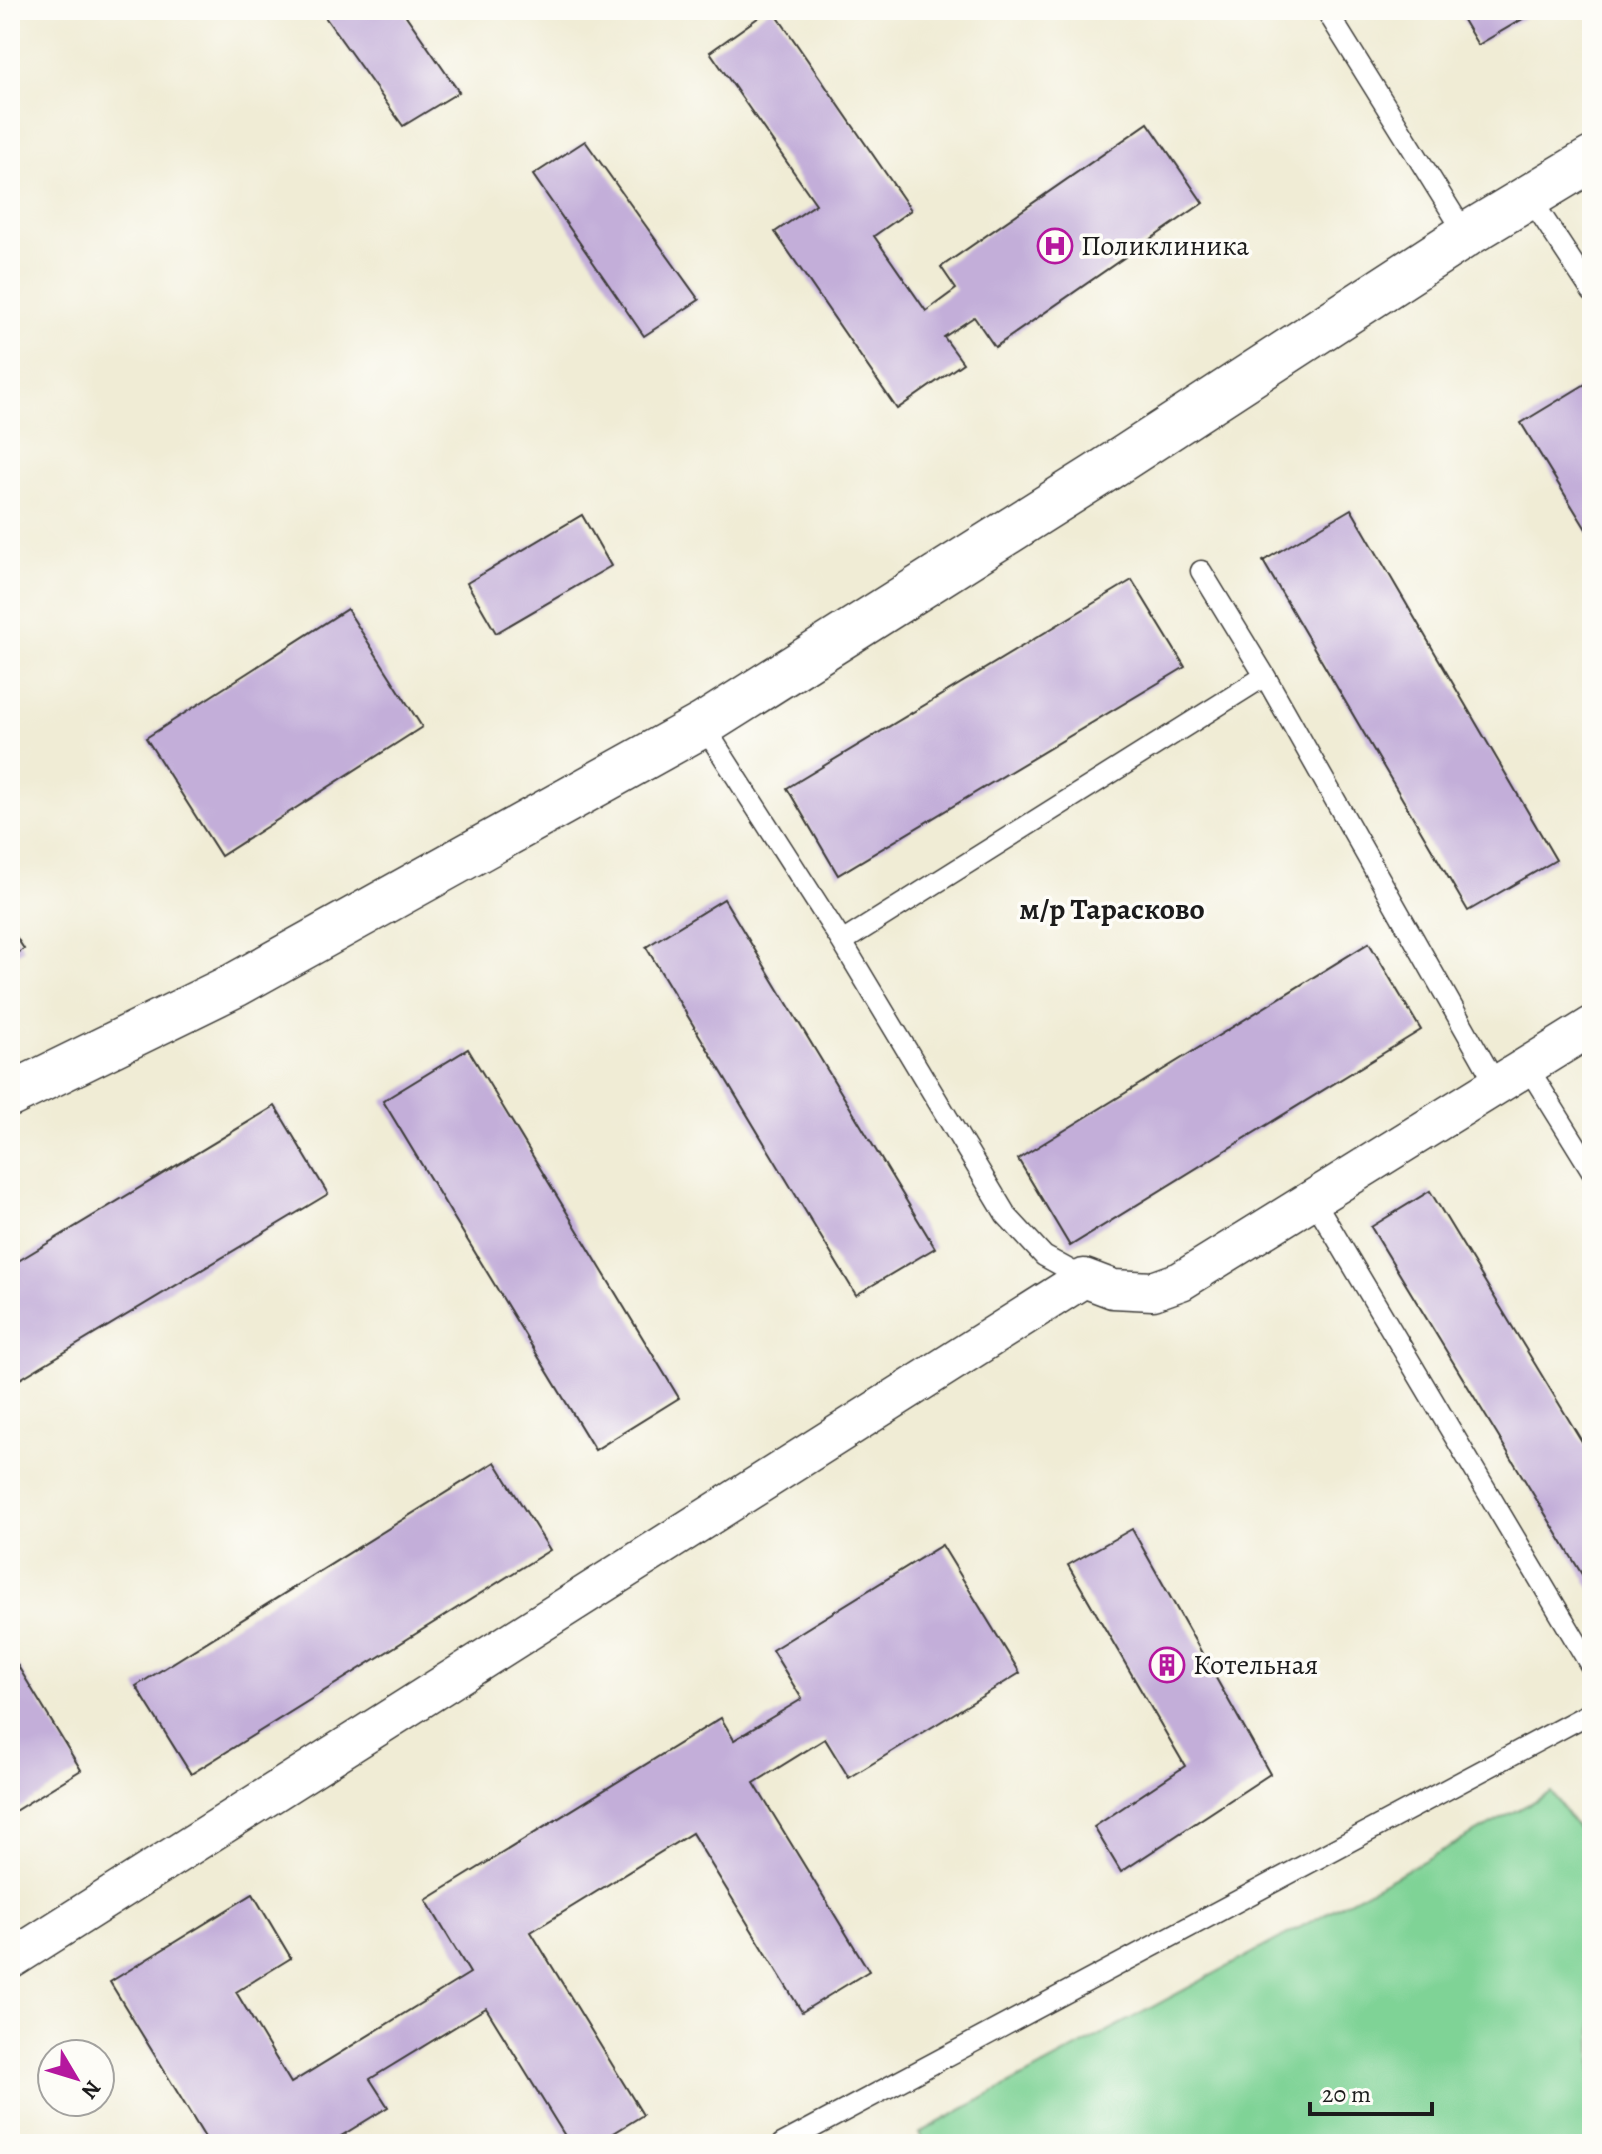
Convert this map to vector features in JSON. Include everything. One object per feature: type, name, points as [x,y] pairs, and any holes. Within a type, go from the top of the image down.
[{"type":"street","points":[[10,1095],[235,985],[703,725],[1083,485],[1466,235],[1592,159]]},
{"type":"street","points":[[10,1960],[1084,1278],[1113,1289],[1153,1291],[1181,1281],[1592,1026]]},
{"type":"lane","points":[[1326,10],[1466,235]]},
{"type":"lane","points":[[1529,196],[1592,292]]},
{"type":"lane","points":[[1201,571],[1512,1076],[1592,1171]]},
{"type":"lane","points":[[842,942],[1265,676]]},
{"type":"lane","points":[[703,725],[842,942],[1006,1215],[1044,1256],[1084,1278]]},
{"type":"lane","points":[[1314,1200],[1592,1668]]},
{"type":"lane","points":[[782,2144],[1592,1712]]},
{"type":"green space","points":[[1551,1792],[1592,1848],[1592,2144],[925,2144],[919,2133]]},
{"type":"building","points":[[320,10],[402,10],[459,92],[403,126]]},
{"type":"building","points":[[773,10],[911,210],[874,236],[926,311],[956,289],[941,267],[1148,123],[1203,203],[995,347],[974,317],[944,337],[963,363],[897,409],[775,232],[816,204],[710,52]]},
{"type":"building","points":[[1457,10],[1538,10],[1478,45]]},
{"type":"building","points":[[585,141],[699,300],[644,336],[533,175]]},
{"type":"building","points":[[1592,380],[1592,539],[1521,423]]},
{"type":"building","points":[[1351,509],[1556,860],[1468,911],[1263,561]]},
{"type":"building","points":[[582,515],[611,566],[496,633],[467,583]]},
{"type":"building","points":[[1132,580],[1185,667],[838,875],[787,788]]},
{"type":"building","points":[[347,609],[422,727],[221,856],[146,738]]},
{"type":"building","points":[[724,899],[935,1248],[856,1295],[646,947]]},
{"type":"building","points":[[10,927],[24,949],[10,958]]},
{"type":"building","points":[[1369,943],[1421,1030],[1070,1246],[1018,1159]]},
{"type":"building","points":[[468,1049],[679,1398],[595,1450],[383,1101]]},
{"type":"building","points":[[275,1106],[328,1194],[10,1385],[10,1266]]},
{"type":"building","points":[[1430,1191],[1592,1458],[1592,1591],[1371,1227]]},
{"type":"building","points":[[495,1462],[550,1550],[191,1774],[136,1686]]},
{"type":"building","name":"Котельная","points":[[1132,1529],[1270,1774],[1121,1872],[1094,1827],[1185,1766],[1068,1565]]},
{"type":"building","points":[[942,1545],[1020,1673],[849,1778],[825,1739],[754,1783],[869,1971],[802,2012],[692,1833],[531,1932],[643,2115],[596,2144],[570,2144],[486,2008],[370,2079],[388,2107],[328,2144],[209,2144],[110,1982],[253,1894],[291,1958],[236,1992],[291,2083],[470,1973],[426,1900],[721,1718],[734,1740],[802,1699],[772,1650]]},
{"type":"building","points":[[10,1653],[81,1770],[10,1814]]},
{"type":"place","name":"Поликлиника","points":[[1055,246]]},
{"type":"place","name":"Котельная","points":[[1167,1665]]},
{"type":"district","name":"м/р Тарасково","points":[[1112,909]]}]
